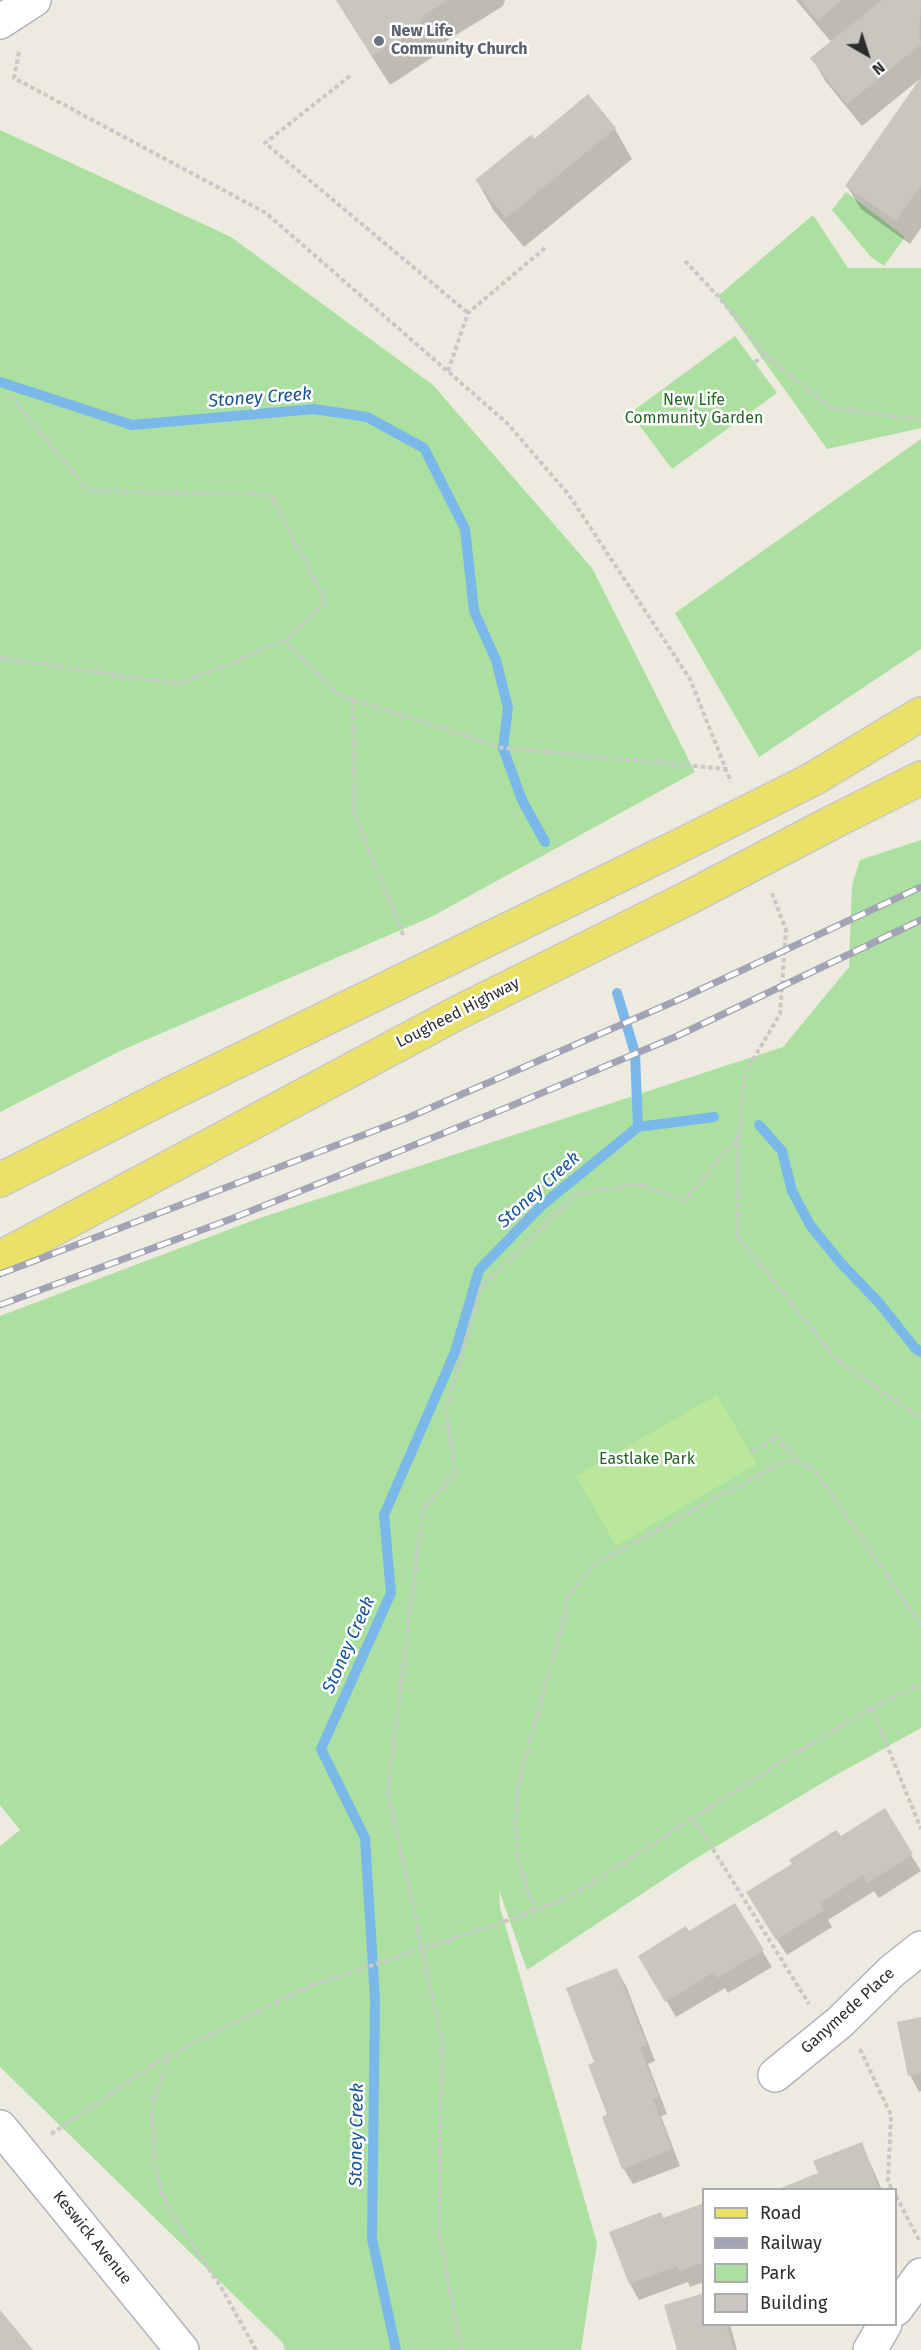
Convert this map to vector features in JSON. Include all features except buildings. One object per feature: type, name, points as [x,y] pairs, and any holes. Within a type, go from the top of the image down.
[{"type":"main road","points":[[0,1180],[168,1095],[813,779],[921,714]]},
{"type":"main road","name":"Lougheed Highway","points":[[0,1258],[417,1034],[921,778]]},
{"type":"street","points":[[0,22],[34,0]]},
{"type":"street","name":"Ganymede Place","points":[[775,2074],[836,2024],[891,1971],[921,1948]]},
{"type":"street","name":"Keswick Avenue","points":[[0,2127],[182,2350]]},
{"type":"street","points":[[897,2308],[921,2275]]},
{"type":"street","points":[[870,2350],[884,2326]]},
{"type":"path","points":[[19,52],[14,78],[266,213],[507,423],[569,495],[690,679],[735,791]]},
{"type":"path","points":[[350,76],[265,143],[468,313]]},
{"type":"path","points":[[448,371],[468,313],[545,248]]},
{"type":"path","points":[[685,261],[718,296],[765,355],[831,408],[921,420]]},
{"type":"path","points":[[755,362],[765,355]]},
{"type":"path","points":[[0,658],[178,684],[285,641],[326,602],[271,495],[89,490],[10,396]]},
{"type":"path","points":[[285,641],[339,695],[503,748],[727,769]]},
{"type":"path","points":[[353,700],[354,812],[404,937]]},
{"type":"path","points":[[770,887],[786,930],[780,1014],[745,1073],[738,1138],[738,1237],[837,1360],[921,1419]]},
{"type":"path","points":[[461,2350],[439,2229],[442,2041],[388,1791],[423,1508],[456,1473],[446,1411],[481,1287],[576,1194],[639,1184],[684,1201],[738,1138]]},
{"type":"path","points":[[750,1452],[777,1437],[797,1460],[817,1473],[833,1493],[921,1625]]},
{"type":"path","points":[[535,1912],[517,1856],[515,1824],[518,1787],[570,1594],[594,1565],[779,1464],[797,1460]]},
{"type":"path","points":[[23,2153],[170,2055],[312,1986],[535,1912],[570,1897],[693,1817],[872,1708],[921,1684]]},
{"type":"path","points":[[872,1708],[921,1829]]},
{"type":"path","points":[[693,1817],[836,2024],[891,2115],[888,2181],[891,2188]]},
{"type":"path","points":[[170,2055],[152,2105],[155,2165],[163,2196],[177,2222],[221,2287],[256,2350]]},
{"type":"path","points":[[897,2198],[921,2243]]},
{"type":"green space","points":[[0,130],[231,237],[433,385],[592,568],[695,772],[431,917],[120,1051],[0,1112]]},
{"type":"green space","points":[[846,192],[905,237],[884,266],[871,257],[832,210]]},
{"type":"green space","points":[[813,215],[848,268],[921,268],[921,428],[827,449],[718,296]]},
{"type":"green space","name":"New Life Community Garden","points":[[735,336],[777,393],[672,469],[630,413]]},
{"type":"green space","points":[[921,439],[921,649],[759,757],[675,613]]},
{"type":"green space","name":"Eastlake Park","points":[[921,840],[921,1728],[829,1779],[690,1862],[527,1970],[499,1890],[500,1907],[597,2243],[581,2350],[285,2350],[283,2343],[0,2067],[0,1846],[20,1830],[0,1805],[0,1316],[257,1219],[783,1047],[849,967],[852,885],[860,860]]},
{"type":"green space","name":"Eastlake Park","points":[[717,1395],[757,1464],[616,1546],[576,1476]]},
{"type":"waterway","name":"Stoney Creek","points":[[0,382],[132,425],[314,409],[367,417],[424,448],[465,529],[474,611],[496,660],[508,708],[503,748],[522,800],[545,842]]},
{"type":"waterway","name":"Stoney Creek","points":[[396,2350],[372,2239],[375,1999],[365,1838],[321,1749],[391,1593],[384,1515],[455,1352],[479,1270],[541,1206],[638,1127],[635,1053],[617,993]]},
{"type":"waterway","points":[[638,1127],[714,1117]]},
{"type":"waterway","points":[[759,1125],[782,1151],[792,1191],[810,1225],[840,1262],[880,1304],[915,1348],[921,1352]]},
{"type":"railway","points":[[0,1274],[405,1119],[680,999],[921,887]]},
{"type":"railway","points":[[0,1305],[231,1219],[506,1108],[675,1037],[921,920]]},
{"type":"place","name":"New Life Community Church","points":[[379,41]]}]
